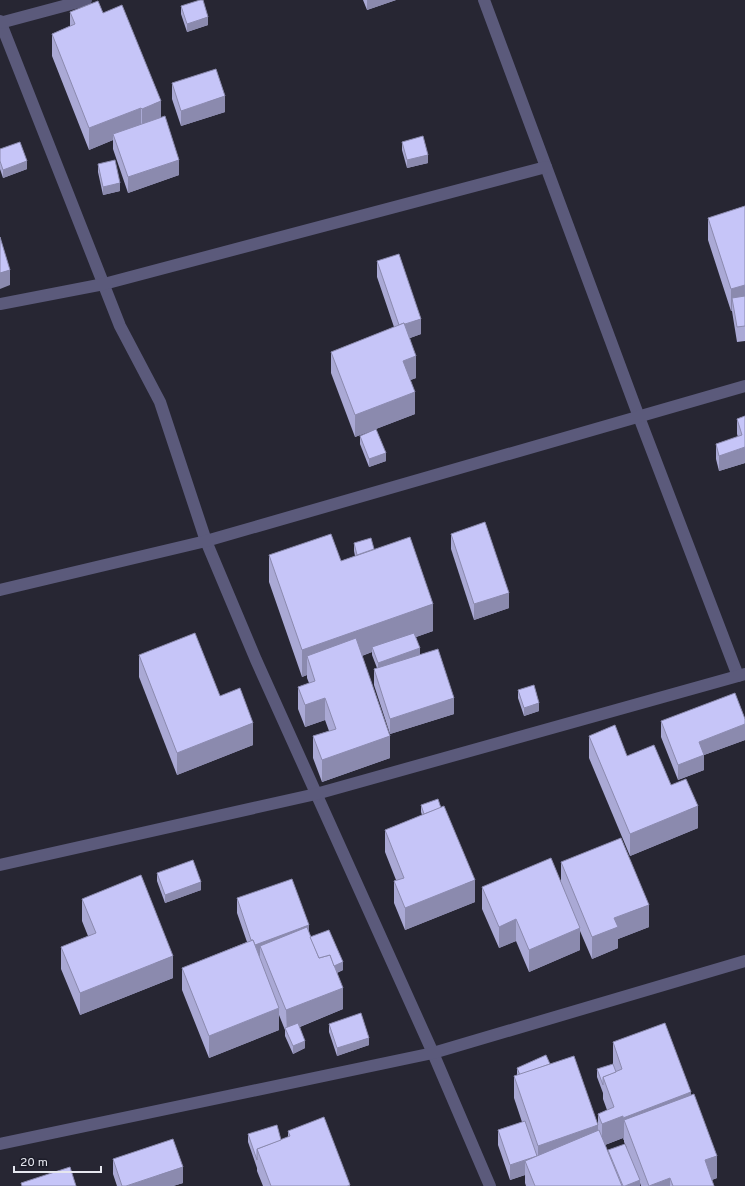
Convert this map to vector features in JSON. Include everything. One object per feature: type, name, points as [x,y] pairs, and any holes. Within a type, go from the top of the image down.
[{"type":"street","points":[[86,0],[0,22],[120,326],[160,402],[206,541],[256,660],[433,1053],[490,1186]]},
{"type":"street","points":[[0,865],[316,794],[742,675],[639,417],[484,0]]},
{"type":"street","points":[[0,304],[104,284],[546,167]]},
{"type":"street","points":[[0,590],[206,541],[745,386]]},
{"type":"street","points":[[0,1144],[433,1053],[745,961]]},
{"type":"building","points":[[203,0],[208,17],[187,24],[181,6]]},
{"type":"building","points":[[98,1],[103,13],[122,5],[161,101],[89,128],[52,34],[75,24],[70,12]]},
{"type":"building","points":[[216,69],[225,96],[181,111],[172,83]]},
{"type":"building","points":[[165,116],[179,160],[128,177],[113,134]]},
{"type":"building","points":[[423,136],[428,155],[407,160],[402,142]]},
{"type":"building","points":[[20,142],[27,161],[3,170],[0,161],[0,149]]},
{"type":"building","points":[[115,160],[120,183],[103,187],[98,164]]},
{"type":"building","points":[[745,206],[745,285],[731,289],[708,218]]},
{"type":"building","points":[[0,237],[10,270],[0,273]]},
{"type":"building","points":[[399,254],[421,319],[399,325],[377,261]]},
{"type":"building","points":[[745,296],[745,326],[737,327],[732,298]]},
{"type":"building","points":[[404,323],[416,356],[403,361],[415,392],[355,415],[331,352]]},
{"type":"building","points":[[745,416],[745,447],[719,456],[716,444],[742,435],[737,419]]},
{"type":"building","points":[[376,429],[386,453],[369,459],[360,436]]},
{"type":"building","points":[[485,522],[509,593],[474,604],[451,534]]},
{"type":"building","points":[[331,534],[341,561],[410,537],[433,604],[302,650],[269,555]]},
{"type":"building","points":[[371,538],[374,549],[357,555],[354,543]]},
{"type":"building","points":[[195,633],[220,696],[240,688],[253,723],[177,753],[139,655]]},
{"type":"building","points":[[414,633],[420,648],[378,663],[372,647]]},
{"type":"building","points":[[356,638],[390,736],[322,760],[313,736],[336,729],[325,698],[305,705],[298,687],[315,681],[307,656]]},
{"type":"building","points":[[438,649],[454,698],[390,719],[374,669]]},
{"type":"building","points":[[534,685],[539,703],[524,708],[518,690]]},
{"type":"building","points":[[735,693],[745,719],[745,724],[699,742],[704,755],[678,765],[661,721]]},
{"type":"building","points":[[615,725],[627,756],[654,745],[671,785],[686,779],[698,806],[630,834],[589,736]]},
{"type":"building","points":[[438,799],[441,808],[424,814],[421,805]]},
{"type":"building","points":[[444,806],[475,880],[405,908],[394,881],[404,878],[385,830]]},
{"type":"building","points":[[621,838],[649,905],[614,918],[618,927],[592,937],[561,862]]},
{"type":"building","points":[[551,858],[580,928],[529,950],[516,919],[499,927],[482,887]]},
{"type":"building","points":[[193,860],[201,882],[165,895],[157,873]]},
{"type":"building","points":[[141,875],[173,956],[80,993],[61,947],[96,933],[82,899]]},
{"type":"building","points":[[292,879],[309,925],[255,945],[253,940],[251,940],[237,898]]},
{"type":"building","points":[[307,927],[319,958],[330,955],[343,988],[286,1010],[260,946]]},
{"type":"building","points":[[329,930],[343,962],[334,966],[330,955],[319,958],[310,937]]},
{"type":"building","points":[[253,940],[279,1008],[209,1036],[182,968]]},
{"type":"building","points":[[361,1013],[369,1038],[337,1048],[329,1024]]},
{"type":"building","points":[[298,1023],[305,1041],[293,1046],[285,1028]]},
{"type":"building","points":[[665,1023],[691,1092],[623,1118],[623,1116],[602,1124],[598,1114],[614,1107],[603,1077],[622,1069],[613,1042]]},
{"type":"building","points":[[546,1055],[550,1064],[520,1075],[517,1068]]},
{"type":"building","points":[[574,1056],[598,1125],[538,1146],[514,1076]]},
{"type":"building","points":[[613,1064],[616,1072],[603,1077],[603,1085],[597,1069]]},
{"type":"building","points":[[694,1094],[717,1156],[705,1160],[714,1186],[673,1186],[670,1178],[649,1186],[624,1120]]},
{"type":"building","points":[[324,1117],[350,1185],[271,1186],[257,1149],[290,1136],[288,1131]]},
{"type":"building","points":[[525,1121],[537,1156],[510,1165],[498,1130]]},
{"type":"building","points":[[277,1125],[281,1140],[257,1149],[257,1160],[248,1134]]},
{"type":"building","points":[[599,1130],[622,1186],[535,1186],[525,1161]]},
{"type":"building","points":[[173,1139],[183,1167],[122,1186],[113,1159]]},
{"type":"building","points":[[625,1144],[640,1180],[623,1186],[608,1150]]},
{"type":"building","points":[[70,1167],[76,1186],[22,1186],[21,1183]]}]
